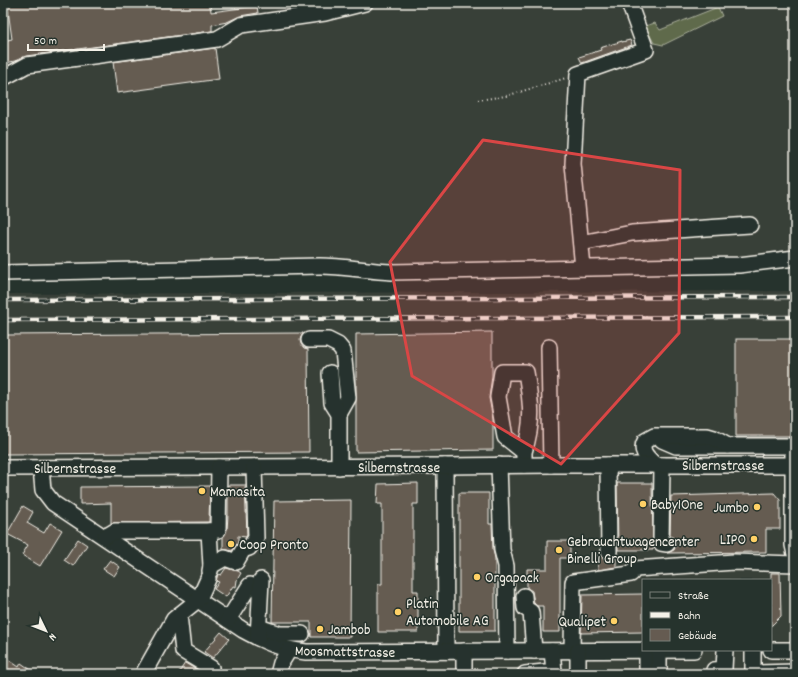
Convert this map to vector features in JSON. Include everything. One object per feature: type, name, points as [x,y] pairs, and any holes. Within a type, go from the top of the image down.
[{"type":"street","points":[[3,78],[28,65],[217,39],[241,24],[325,13],[365,3]]},
{"type":"street","points":[[583,268],[573,164],[578,74],[646,50],[629,3]]},
{"type":"street","points":[[581,243],[632,233],[750,225]]},
{"type":"street","points":[[3,273],[320,266],[344,266],[366,270],[392,272],[739,265],[795,258]]},
{"type":"street","points":[[309,340],[328,340],[338,345],[344,351],[348,398],[339,414],[339,467]]},
{"type":"street","points":[[549,347],[551,465]]},
{"type":"street","points":[[502,372],[526,372],[531,408],[529,436],[524,459],[505,436],[498,397],[502,372]]},
{"type":"street","points":[[330,373],[332,404],[339,414]]},
{"type":"street","points":[[667,544],[661,543],[658,465],[646,456],[643,448],[645,441],[654,436],[707,436],[714,438],[728,446],[794,446],[793,545],[795,554]]},
{"type":"street","name":"Silbernstrasse","points":[[3,468],[498,466],[524,459],[551,465],[794,466]]},
{"type":"street","points":[[608,465],[610,552]]},
{"type":"street","points":[[445,466],[446,651]]},
{"type":"street","points":[[498,466],[502,550],[520,651]]},
{"type":"street","points":[[105,537],[114,531],[218,530],[219,467]]},
{"type":"street","points":[[210,572],[226,558],[236,562],[243,550],[249,548],[256,538],[254,467]]},
{"type":"street","name":"Moosmattstrasse","points":[[40,468],[43,490],[53,503],[199,599],[228,620],[258,633],[265,642],[289,650],[306,652],[642,650]]},
{"type":"street","points":[[143,674],[174,619],[199,599],[210,572],[209,531]]},
{"type":"street","points":[[578,674],[575,651],[573,582],[631,574],[635,569],[734,562],[795,564]]},
{"type":"street","points":[[228,620],[256,583],[258,633],[302,634]]},
{"type":"street","points":[[518,674],[520,651],[531,612],[525,608],[524,596]]},
{"type":"street","points":[[179,614],[183,651],[211,668],[211,674]]},
{"type":"street","points":[[278,674],[281,663],[289,650]]},
{"type":"street","points":[[772,650],[795,650]]},
{"type":"street","points":[[464,651],[464,674]]},
{"type":"street","points":[[530,674],[554,670],[552,651]]},
{"type":"street","points":[[647,651],[647,674]]},
{"type":"street","points":[[659,651],[659,674]]},
{"type":"street","points":[[714,670],[724,669],[725,651]]},
{"type":"street","points":[[753,651],[753,673],[795,672]]},
{"type":"path","points":[[478,100],[506,96],[578,74]]},
{"type":"highlighted area","points":[[483,140],[680,170],[679,333],[561,464],[412,376],[390,262]]},
{"type":"shaded area","points":[[3,3],[795,3],[795,264],[334,271],[3,279]]},
{"type":"shaded area","points":[[795,291],[795,674],[3,674],[3,294]]},
{"type":"green space","points":[[718,7],[722,16],[663,45],[654,43],[645,26],[655,23],[660,30]]},
{"type":"building","points":[[7,3],[210,3],[211,12],[257,6],[258,13],[240,16],[227,22],[212,25],[212,31],[26,56],[15,61],[5,63],[3,41],[12,39]]},
{"type":"building","points":[[630,40],[632,45],[582,63],[579,57],[601,50],[600,48]]},
{"type":"building","points":[[215,48],[219,79],[117,93],[113,62]]},
{"type":"building","points":[[492,332],[492,376],[489,398],[493,419],[493,450],[356,452],[356,334]]},
{"type":"building","points":[[303,333],[300,340],[301,344],[304,348],[308,349],[309,452],[3,454],[3,335]]},
{"type":"building","points":[[736,339],[795,339],[795,436],[736,436]]},
{"type":"building","points":[[418,483],[418,504],[413,504],[413,591],[418,591],[418,632],[378,632],[378,584],[382,584],[382,504],[377,504],[378,484]]},
{"type":"building","points":[[617,483],[652,483],[653,550],[618,550]]},
{"type":"building","points":[[228,485],[245,485],[247,535],[246,537],[238,536],[238,543],[232,551],[223,549],[223,537],[227,530]]},
{"type":"building","points":[[210,486],[209,522],[111,523],[111,503],[80,504],[80,487]]},
{"type":"building","name":"Orgapack","points":[[459,493],[489,493],[489,524],[492,524],[493,550],[495,558],[495,631],[459,631]]},
{"type":"building","points":[[774,493],[780,500],[780,529],[766,529],[766,552],[667,553],[674,550],[676,545],[675,540],[670,536],[671,496]]},
{"type":"building","points":[[351,500],[350,637],[311,637],[311,622],[272,622],[274,501]]},
{"type":"building","points":[[23,506],[33,512],[27,523],[44,533],[50,523],[62,530],[40,566],[22,555],[28,545],[7,534]]},
{"type":"building","points":[[78,539],[87,545],[73,566],[64,560]]},
{"type":"building","points":[[547,541],[570,541],[570,558],[560,558],[560,632],[543,632],[543,606],[537,606],[534,603],[532,591],[527,588],[527,569],[547,569]]},
{"type":"building","points":[[597,555],[601,555],[604,560],[609,561],[616,558],[616,567],[598,570]]},
{"type":"building","points":[[110,560],[120,567],[114,576],[103,569]]},
{"type":"building","points":[[226,568],[241,573],[237,580],[236,587],[233,586],[226,597],[214,589],[219,582],[216,581],[218,574],[221,575]]},
{"type":"building","points":[[771,573],[780,573],[781,616],[772,625],[772,579]]},
{"type":"building","points":[[642,594],[642,632],[581,633],[582,595]]},
{"type":"building","points":[[221,632],[229,639],[213,658],[204,652]]},
{"type":"building","points":[[3,656],[19,667],[21,663],[37,674],[3,674]]},
{"type":"building","points":[[185,663],[202,673],[202,674],[178,674]]},
{"type":"railway","points":[[3,300],[795,297]]},
{"type":"railway","points":[[3,320],[795,317]]},
{"type":"place","name":"Mamasita","points":[[202,491]]},
{"type":"place","name":"Baby1One","points":[[643,504]]},
{"type":"place","name":"Jumbo","points":[[757,507]]},
{"type":"place","name":"LIPO","points":[[754,539]]},
{"type":"place","name":"Coop Pronto","points":[[231,544]]},
{"type":"place","name":"Gebrauchtwagencenter Binelli Group","points":[[559,550]]},
{"type":"place","name":"Orgapack","points":[[477,577]]},
{"type":"place","name":"Platin Automobile AG","points":[[398,612]]},
{"type":"place","name":"Qualipet","points":[[614,621]]},
{"type":"place","name":"Jambob","points":[[320,629]]}]
